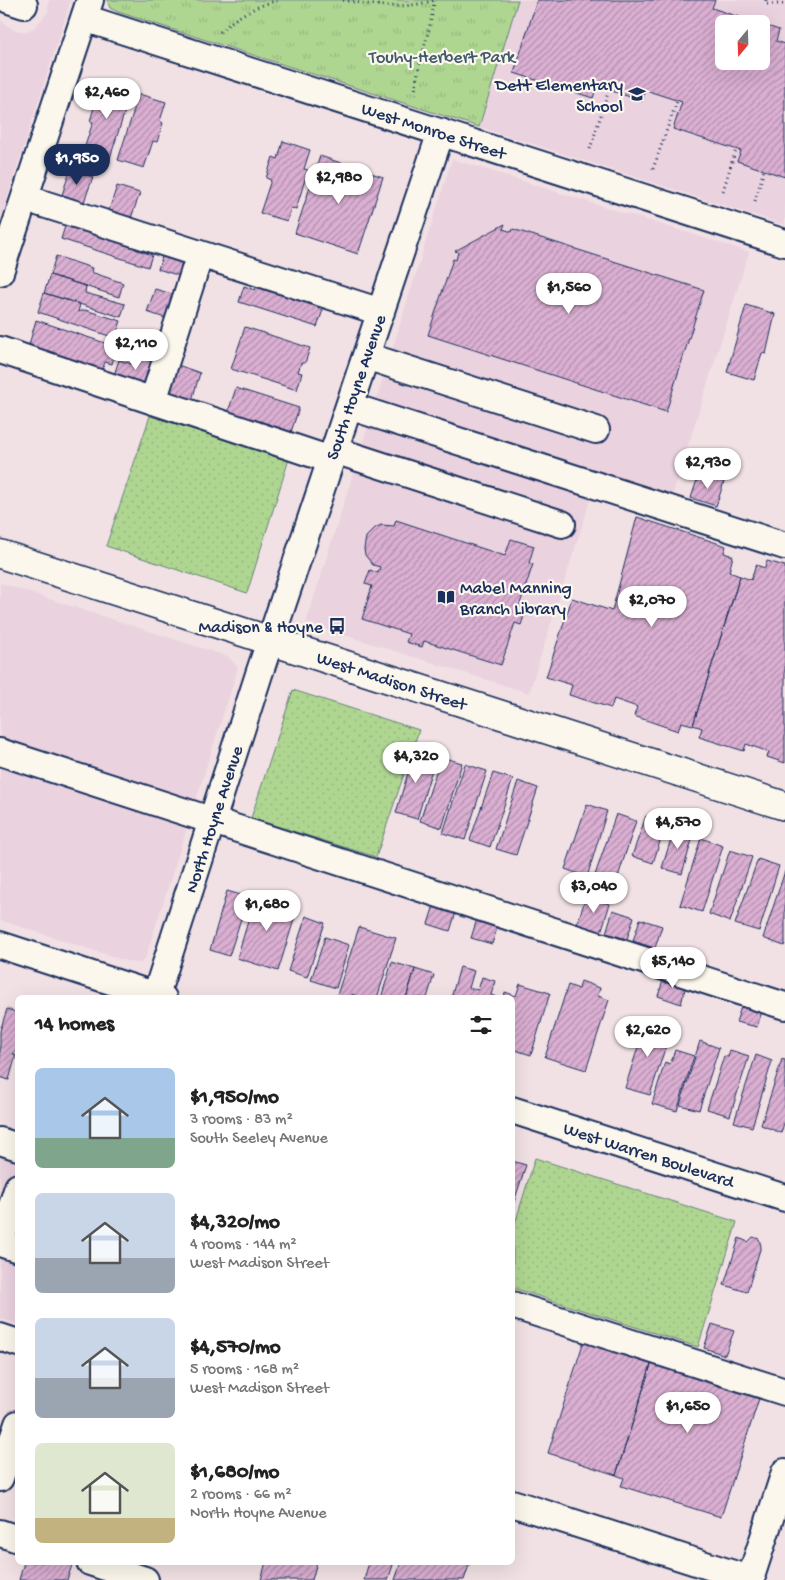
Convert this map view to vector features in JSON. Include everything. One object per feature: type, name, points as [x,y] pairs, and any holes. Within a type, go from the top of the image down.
[{"type":"main road","name":"West Madison Street","points":[[0,554],[785,806]]},
{"type":"street","name":"West Monroe Street","points":[[87,9],[440,132],[785,243]]},
{"type":"street","points":[[0,272],[87,9]]},
{"type":"street","name":"South Hoyne Avenue","points":[[270,641],[440,132]]},
{"type":"street","points":[[25,198],[381,312]]},
{"type":"street","points":[[153,401],[200,254]]},
{"type":"street","points":[[0,350],[153,401],[562,524]]},
{"type":"street","points":[[366,356],[596,430]]},
{"type":"street","points":[[349,406],[783,539]]},
{"type":"street","name":"North Hoyne Avenue","points":[[159,995],[212,820],[270,641]]},
{"type":"street","points":[[0,752],[785,1006]]},
{"type":"street","points":[[0,945],[152,995]]},
{"type":"street","name":"West Warren Boulevard","points":[[515,1111],[785,1198]]},
{"type":"street","points":[[0,1141],[15,1146]]},
{"type":"street","points":[[15,1196],[0,1244],[15,1248]]},
{"type":"street","points":[[515,1306],[785,1392]]},
{"type":"street","points":[[0,1337],[15,1342]]},
{"type":"street","points":[[0,1478],[15,1433]]},
{"type":"street","points":[[515,1504],[751,1580],[785,1472]]},
{"type":"street","points":[[0,1534],[15,1538]]},
{"type":"street","points":[[98,1565],[134,1578]]},
{"type":"path","points":[[220,32],[231,20],[251,10],[280,0]]},
{"type":"path","points":[[343,0],[384,7],[411,6],[434,0],[432,24],[416,77],[415,94]]},
{"type":"path","points":[[766,0],[766,4],[785,4]]},
{"type":"path","points":[[590,149],[609,90]]},
{"type":"path","points":[[653,169],[677,101]]},
{"type":"path","points":[[723,191],[736,150]]},
{"type":"path","points":[[754,201],[764,170]]},
{"type":"shaded area","points":[[49,0],[71,0],[0,220],[0,20],[14,30],[25,32],[34,28],[48,12]]},
{"type":"shaded area","name":"Dett Elementary School","points":[[518,0],[785,0],[785,225],[479,127]]},
{"type":"shaded area","points":[[452,159],[749,252],[668,509],[595,485],[529,693],[306,623]]},
{"type":"shaded area","points":[[0,583],[229,657],[238,668],[145,959],[140,963],[133,963],[0,920]]},
{"type":"shaded area","points":[[0,1141],[15,1146],[15,1323],[0,1318]]},
{"type":"green space","name":"Touhy-Herbert Park","points":[[107,0],[518,0],[479,127],[118,12],[110,8]]},
{"type":"green space","points":[[150,416],[289,459],[247,593],[106,546]]},
{"type":"green space","points":[[293,690],[419,730],[376,857],[251,818]]},
{"type":"green space","points":[[535,1158],[737,1222],[698,1347],[515,1289],[515,1223]]},
{"type":"building","points":[[537,0],[715,0],[712,8],[733,15],[715,15],[715,70],[770,70],[770,27],[779,30],[776,41],[785,44],[785,177],[737,161],[741,151],[673,129],[682,102],[645,90],[642,101],[597,86],[593,98],[514,73]]},
{"type":"building","points":[[106,83],[131,92],[110,158],[84,149],[93,122],[90,121],[96,101],[99,102]]},
{"type":"building","points":[[139,94],[166,102],[160,121],[163,123],[157,142],[153,141],[144,168],[118,160]]},
{"type":"building","points":[[283,141],[310,150],[304,169],[308,170],[296,209],[291,208],[287,221],[260,213],[271,180],[266,178],[273,157],[278,159]]},
{"type":"building","points":[[320,156],[383,177],[358,254],[295,233]]},
{"type":"building","points":[[70,170],[93,177],[84,202],[62,195]]},
{"type":"building","points":[[117,186],[140,193],[131,218],[109,210]]},
{"type":"building","points":[[67,220],[138,242],[135,249],[152,255],[148,267],[61,239]]},
{"type":"building","points":[[505,224],[503,229],[512,232],[513,229],[704,290],[666,412],[428,335],[453,259],[456,260],[458,252],[455,251]]},
{"type":"building","points":[[164,251],[186,258],[180,276],[158,269]]},
{"type":"building","points":[[56,256],[92,268],[91,272],[123,283],[119,297],[50,275]]},
{"type":"building","points":[[50,275],[86,286],[85,293],[125,304],[121,317],[44,293]]},
{"type":"building","points":[[258,283],[320,303],[318,309],[323,310],[317,327],[239,302],[244,286],[255,290]]},
{"type":"building","points":[[155,289],[179,296],[171,320],[147,312]]},
{"type":"building","points":[[44,293],[80,304],[78,312],[85,310],[121,321],[115,338],[38,312]]},
{"type":"building","points":[[746,305],[775,314],[766,354],[762,353],[754,380],[727,372]]},
{"type":"building","points":[[36,320],[117,347],[112,364],[105,362],[100,376],[27,352]]},
{"type":"building","points":[[245,327],[310,348],[305,363],[301,363],[298,372],[302,373],[297,390],[231,369]]},
{"type":"building","points":[[136,353],[155,359],[148,389],[113,378],[119,360],[132,364]]},
{"type":"building","points":[[175,364],[200,373],[192,400],[166,392]]},
{"type":"building","points":[[236,388],[299,408],[291,432],[228,412]]},
{"type":"building","points":[[699,474],[724,482],[716,506],[691,498]]},
{"type":"building","points":[[637,517],[726,546],[724,553],[733,556],[729,572],[740,576],[693,725],[681,722],[678,731],[634,716],[637,707],[614,699],[611,708],[569,695],[572,685],[546,677],[572,598],[612,611]]},
{"type":"building","name":"Mabel Manning Branch Library","points":[[396,520],[505,556],[511,539],[534,546],[529,563],[533,564],[519,607],[526,610],[521,625],[515,623],[501,665],[424,641],[422,647],[406,642],[409,634],[362,619],[372,586],[365,584],[370,570],[378,573],[380,567],[373,565],[365,555],[366,537],[381,525],[394,526]]},
{"type":"building","points":[[767,561],[785,566],[785,763],[767,757],[769,752],[746,744],[744,751],[699,737],[702,728],[693,725],[740,576],[751,580],[756,565],[765,568]]},
{"type":"building","points":[[415,749],[436,756],[417,819],[396,813]]},
{"type":"building","points":[[441,757],[462,763],[442,828],[420,821]]},
{"type":"building","points":[[465,764],[487,771],[465,840],[443,833]]},
{"type":"building","points":[[493,773],[513,779],[490,847],[470,840]]},
{"type":"building","points":[[518,781],[538,788],[516,855],[496,849]]},
{"type":"building","points":[[587,804],[607,811],[587,877],[565,869]]},
{"type":"building","points":[[616,814],[636,821],[615,886],[594,878]]},
{"type":"building","points":[[646,816],[666,823],[653,863],[632,856]]},
{"type":"building","points":[[675,826],[694,833],[682,874],[662,868]]},
{"type":"building","points":[[701,838],[723,846],[702,912],[680,905]]},
{"type":"building","points":[[730,850],[752,857],[730,922],[709,914]]},
{"type":"building","points":[[758,859],[779,866],[759,931],[735,924]]},
{"type":"building","points":[[785,871],[785,944],[784,946],[763,938]]},
{"type":"building","points":[[227,891],[248,897],[229,956],[210,950]]},
{"type":"building","points":[[256,895],[271,900],[273,896],[284,899],[283,903],[298,907],[278,971],[237,958]]},
{"type":"building","points":[[586,897],[610,904],[601,932],[577,924]]},
{"type":"building","points":[[435,902],[457,909],[450,931],[428,924]]},
{"type":"building","points":[[613,910],[634,917],[627,939],[606,933]]},
{"type":"building","points":[[306,916],[325,923],[307,977],[288,971]]},
{"type":"building","points":[[478,916],[499,922],[492,944],[471,938]]},
{"type":"building","points":[[640,919],[662,926],[655,948],[633,941]]},
{"type":"building","points":[[359,927],[396,938],[378,995],[337,995]]},
{"type":"building","points":[[325,937],[349,945],[336,988],[311,980]]},
{"type":"building","points":[[392,962],[415,969],[407,995],[382,995]]},
{"type":"building","points":[[460,967],[474,971],[469,988],[478,990],[482,977],[495,981],[491,995],[452,995]]},
{"type":"building","points":[[415,969],[434,975],[428,995],[407,995]]},
{"type":"building","points":[[665,974],[687,981],[681,1004],[658,996]]},
{"type":"building","points":[[581,981],[600,988],[598,996],[609,1000],[586,1070],[545,1057],[568,985],[579,989]]},
{"type":"building","points":[[520,984],[550,993],[531,1055],[515,1050],[516,996]]},
{"type":"building","points":[[744,998],[764,1005],[757,1027],[736,1022]]},
{"type":"building","points":[[7,1009],[15,1012],[15,1052],[13,1054],[15,1055],[15,1059],[9,1080],[0,1077],[0,1031]]},
{"type":"building","points":[[657,1022],[672,1027],[650,1095],[625,1088],[645,1025],[655,1028]]},
{"type":"building","points":[[700,1041],[719,1048],[699,1110],[680,1105]]},
{"type":"building","points":[[675,1050],[694,1056],[677,1111],[652,1104],[665,1062],[670,1064]]},
{"type":"building","points":[[730,1050],[749,1056],[730,1116],[707,1109],[724,1056],[728,1057]]},
{"type":"building","points":[[756,1055],[772,1061],[752,1127],[734,1122]]},
{"type":"building","points":[[782,1059],[785,1060],[785,1120],[781,1133],[761,1125]]},
{"type":"building","points":[[515,1162],[526,1165],[515,1199]]},
{"type":"building","points":[[753,1237],[759,1239],[761,1246],[747,1292],[724,1285],[739,1238],[748,1242]]},
{"type":"building","points":[[712,1324],[734,1331],[725,1355],[704,1348]]},
{"type":"building","points":[[587,1331],[655,1352],[616,1475],[548,1453]]},
{"type":"building","points":[[655,1352],[763,1386],[721,1517],[621,1486],[624,1478],[616,1475]]},
{"type":"building","points":[[23,1565],[72,1565],[67,1580],[19,1580]]},
{"type":"building","points":[[265,1565],[316,1565],[312,1580],[261,1580]]},
{"type":"building","points":[[368,1565],[393,1565],[388,1580],[364,1580]]},
{"type":"building","points":[[400,1565],[469,1565],[464,1580],[395,1580]]},
{"type":"place","name":"Dett Elementary School","points":[[637,94]]},
{"type":"place","name":"Mabel Manning Branch Library","points":[[446,597]]},
{"type":"place","name":"Madison & Hoyne","points":[[337,626]]}]
